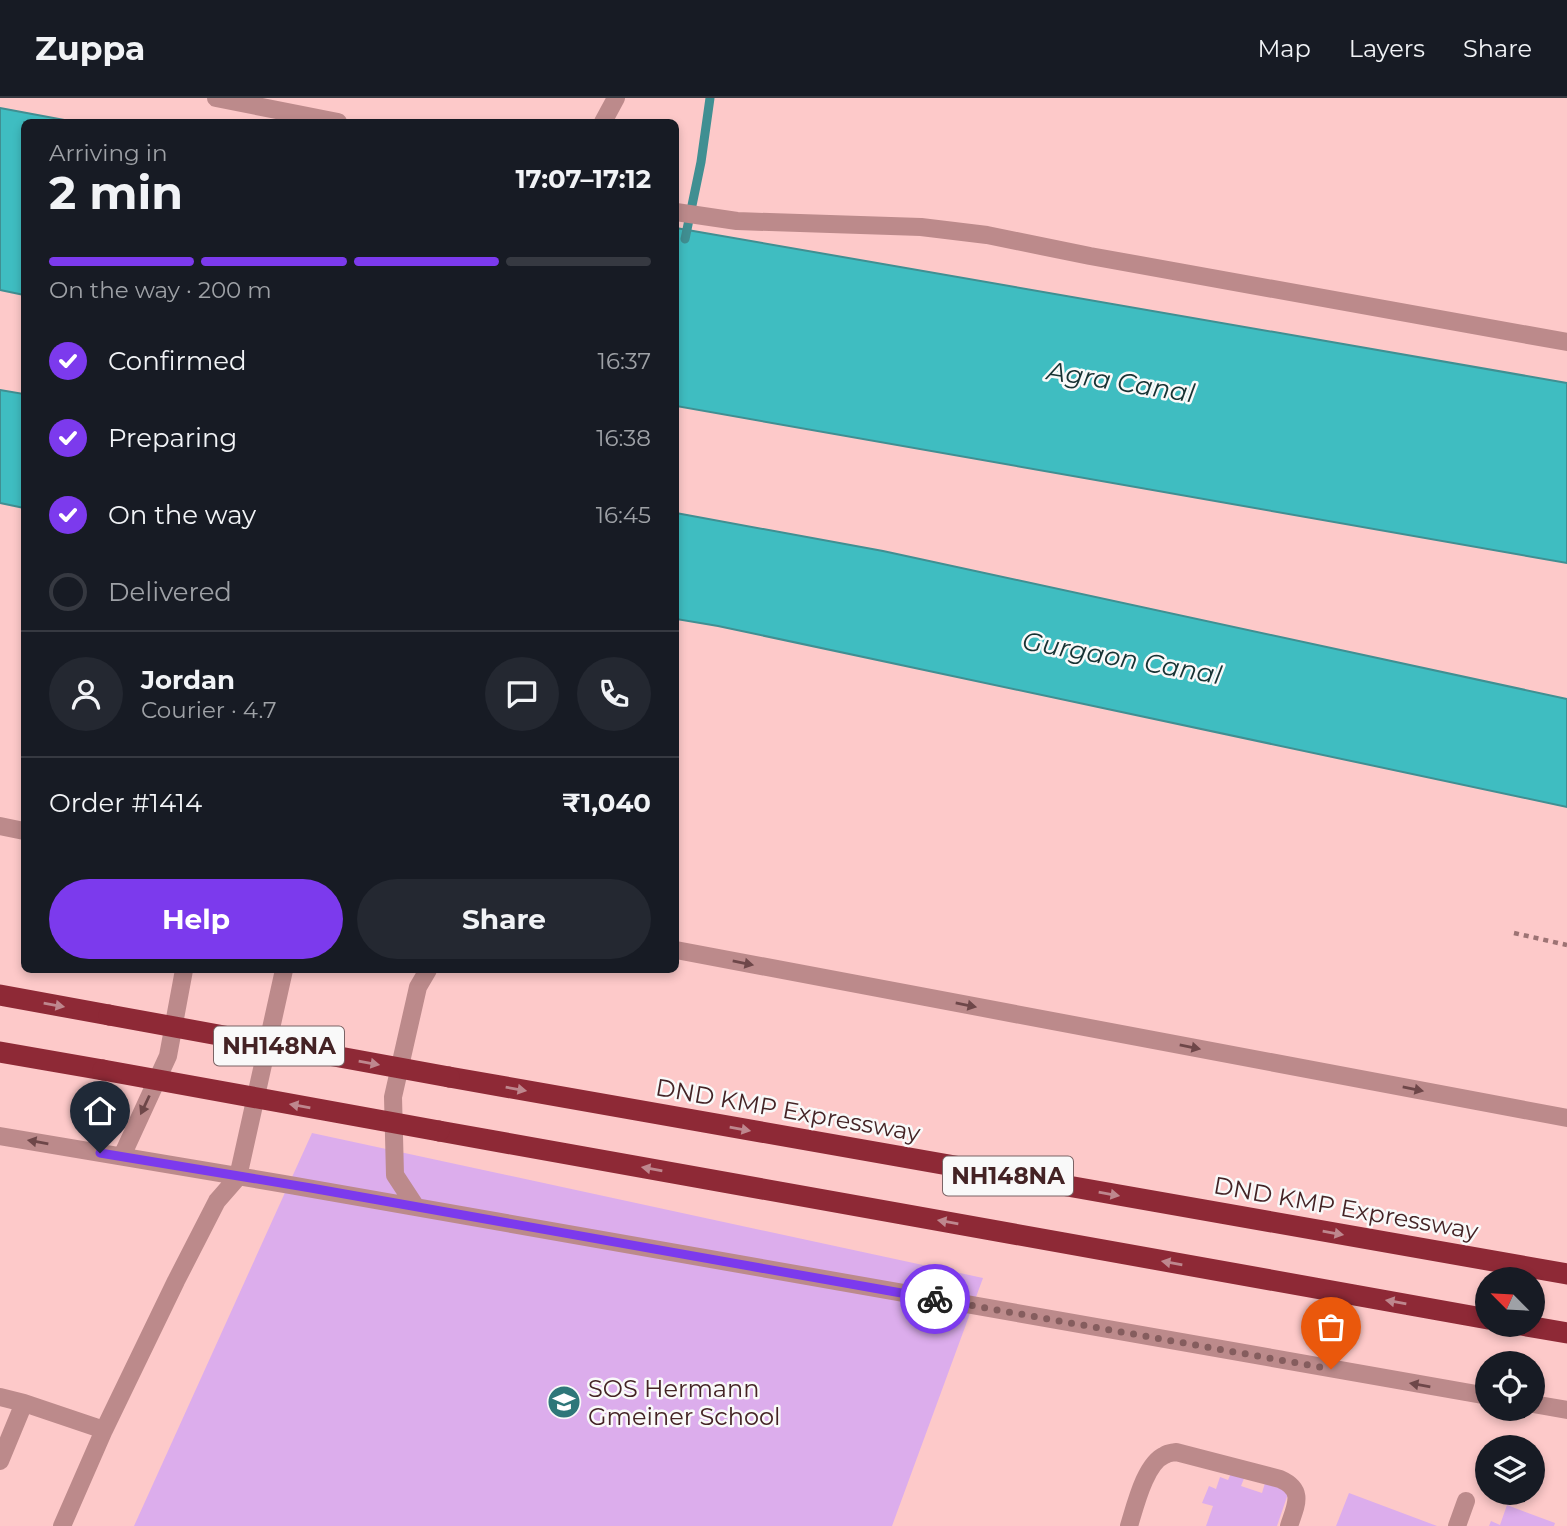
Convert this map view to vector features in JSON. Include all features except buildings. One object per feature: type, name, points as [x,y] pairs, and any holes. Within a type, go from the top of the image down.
[{"type":"highway","name":"DND KMP Expressway","points":[[0,995],[1567,1274]]},
{"type":"highway","name":"NH148NA","points":[[0,1052],[1475,1317]]},
{"type":"highway","points":[[1545,1329],[1567,1333]]},
{"type":"street","points":[[216,98],[323,119]]},
{"type":"street","points":[[604,119],[615,98]]},
{"type":"street","points":[[679,212],[737,221],[921,227],[987,235],[1567,342]]},
{"type":"street","points":[[0,825],[21,830]]},
{"type":"street","points":[[679,951],[1567,1118]]},
{"type":"street","points":[[121,1156],[168,1056],[183,973]]},
{"type":"street","points":[[62,1526],[104,1430],[217,1201],[238,1177],[283,973]]},
{"type":"street","points":[[416,1207],[395,1175],[393,1097],[418,986],[426,973]]},
{"type":"street","points":[[0,1136],[1475,1394]]},
{"type":"street","points":[[0,1397],[104,1430]]},
{"type":"street","points":[[0,1461],[24,1403]]},
{"type":"street","points":[[1545,1406],[1567,1410]]},
{"type":"street","points":[[1129,1526],[1143,1482],[1153,1465],[1163,1455],[1176,1452],[1289,1483],[1295,1490],[1297,1500],[1289,1526]]},
{"type":"street","points":[[1457,1526],[1466,1501]]},
{"type":"path","points":[[1514,933],[1567,945]]},
{"type":"water","points":[[0,108],[59,119],[21,119],[21,294],[0,290]]},
{"type":"water","name":"Agra Canal","points":[[679,229],[1567,383],[1567,563],[679,407]]},
{"type":"water","points":[[0,390],[21,394],[21,507],[0,503]]},
{"type":"water","name":"Gurgaon Canal","points":[[679,514],[883,551],[1567,699],[1567,807],[679,620]]},
{"type":"waterway","points":[[685,239],[701,162],[710,98]]},
{"type":"way so far","points":[[935,1299],[1331,1369]]},
{"type":"place","name":"SOS Hermann Gmeiner School","points":[[564,1402]]},
{"type":"route","points":[[100,1153],[935,1299]]}]
